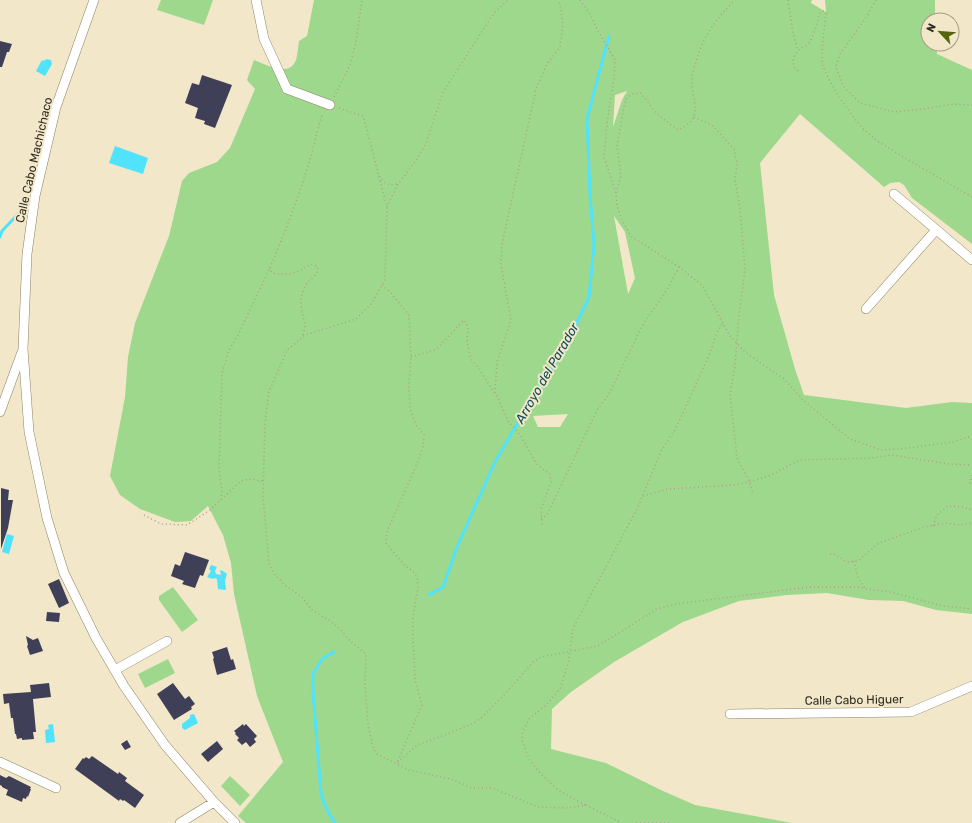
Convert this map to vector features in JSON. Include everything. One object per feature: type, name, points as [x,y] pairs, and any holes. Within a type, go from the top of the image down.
[{"type":"street","name":"Calle Cabo Machichaco","points":[[94,0],[56,107],[35,196],[27,254],[23,349],[29,432],[47,518],[64,573],[96,638],[124,686],[166,745],[214,802],[235,823]]},
{"type":"street","points":[[256,0],[264,39],[287,89],[330,105]]},
{"type":"street","points":[[894,194],[972,260]]},
{"type":"street","points":[[866,310],[936,230]]},
{"type":"street","points":[[0,412],[23,349]]},
{"type":"street","points":[[115,670],[167,641]]},
{"type":"street","name":"Calle Cabo Higuer","points":[[730,714],[911,712],[972,686]]},
{"type":"street","points":[[0,762],[56,788]]},
{"type":"street","points":[[180,823],[214,802]]},
{"type":"path","points":[[221,500],[222,490],[219,469],[222,374],[228,352],[237,337],[270,268],[293,212],[307,171],[323,111],[330,105],[350,65],[356,42],[362,0]]},
{"type":"path","points":[[387,207],[398,184],[421,153],[426,143],[443,92],[494,13],[508,0]]},
{"type":"path","points":[[494,392],[497,362],[510,320],[501,265],[502,244],[536,89],[547,64],[560,47],[563,24],[560,4],[557,0]]},
{"type":"path","points":[[580,0],[590,14],[615,60],[604,157],[616,193],[617,206],[622,220],[631,236],[679,267],[702,285],[730,336],[745,352],[784,379],[804,401],[850,439],[881,450],[953,442],[972,436]]},
{"type":"path","points":[[616,193],[621,176],[617,146],[626,99],[632,94],[641,93],[657,114],[678,130],[688,125],[694,117],[696,107],[692,79],[696,62],[710,28],[735,0]]},
{"type":"path","points":[[788,0],[793,33],[798,51]]},
{"type":"path","points":[[876,0],[867,16],[840,54],[836,66],[843,86],[860,103],[894,112],[954,104],[972,105]]},
{"type":"path","points":[[798,71],[793,63],[793,60],[798,51],[807,45],[818,23],[819,14],[824,11],[826,13],[822,64],[839,97],[861,127],[876,140],[972,197]]},
{"type":"path","points":[[330,105],[363,116],[387,207],[385,280],[370,304],[356,319],[305,335],[287,350],[269,392],[265,423],[263,481],[269,564],[275,575],[285,585],[304,598],[312,610],[330,621],[341,630],[350,641],[366,654],[365,687],[368,725],[373,748],[377,754],[409,770],[451,779],[472,788],[492,788],[538,807],[568,808],[586,806]]},
{"type":"path","points":[[694,117],[712,125],[734,149],[737,164],[735,179],[740,209],[745,270],[736,342],[735,365],[730,396],[737,458],[749,481],[753,494]]},
{"type":"path","points":[[378,175],[385,184],[390,186],[398,184]]},
{"type":"path","points":[[270,268],[272,273],[280,274],[297,272],[311,264],[318,267],[315,275],[306,285],[301,300],[306,329],[302,337]]},
{"type":"path","points":[[541,519],[548,515],[597,410],[609,394],[642,326],[668,288],[679,267]]},
{"type":"path","points":[[382,285],[390,292],[409,315],[411,357],[409,386],[410,409],[416,425],[424,435],[423,446],[419,459],[386,534],[386,543],[405,566],[413,571],[417,577],[418,587],[413,616],[412,637],[415,680],[422,705],[397,763]]},
{"type":"path","points":[[411,357],[437,349],[464,320],[468,327],[468,342],[471,359],[480,369],[510,423],[519,433],[536,463],[550,474],[550,482],[541,509],[542,526]]},
{"type":"path","points":[[622,823],[586,806],[558,790],[540,773],[529,759],[522,740],[523,731],[529,719],[548,703],[560,689],[568,664],[573,628],[619,545],[661,451],[676,428],[710,353],[717,332],[723,323]]},
{"type":"path","points":[[642,496],[668,490],[734,485],[756,480],[771,475],[799,460],[871,458],[891,455],[950,464],[972,465]]},
{"type":"path","points":[[972,475],[970,484],[972,484]]},
{"type":"path","points":[[144,515],[161,524],[187,525],[210,510],[241,481],[249,479],[263,481]]},
{"type":"path","points":[[933,526],[937,515],[948,506],[963,507],[972,510]]},
{"type":"path","points":[[830,554],[834,554],[847,562],[858,561],[879,543],[924,527],[947,523],[959,525],[972,523]]},
{"type":"path","points":[[854,561],[858,578],[865,588]]},
{"type":"path","points":[[397,763],[417,745],[472,724],[481,718],[506,693],[533,662],[541,657],[597,646],[657,609],[676,604],[809,587],[865,588],[904,595],[943,606],[972,609]]},
{"type":"path","points":[[636,823],[670,823]]},
{"type":"green space","points":[[161,0],[213,0],[204,25],[157,10]]},
{"type":"green space","points":[[314,0],[812,0],[811,3],[826,12],[825,0],[935,0],[935,12],[920,12],[920,52],[937,52],[937,54],[972,70],[972,244],[912,198],[904,185],[899,182],[890,183],[884,187],[800,114],[760,163],[774,295],[804,395],[906,408],[952,402],[972,403],[972,614],[936,610],[903,601],[869,600],[827,593],[787,595],[739,601],[683,622],[657,637],[614,662],[571,692],[552,709],[551,749],[606,763],[695,805],[792,823],[246,823],[238,816],[283,762],[257,696],[234,594],[231,563],[223,535],[208,506],[191,521],[175,522],[140,509],[120,495],[110,476],[125,397],[128,357],[135,323],[169,236],[182,181],[189,173],[217,162],[230,148],[255,89],[247,80],[254,60],[277,69],[288,68],[293,65],[296,60],[299,41],[307,36]],"holes":[[[627,91],[622,100],[613,127],[615,95]],[[614,216],[625,232],[635,278],[628,294]],[[568,414],[560,427],[538,427],[533,416]]]},
{"type":"green space","points":[[173,587],[198,620],[182,632],[159,600],[159,596]]},
{"type":"green space","points":[[168,659],[175,673],[145,688],[138,674]]},
{"type":"green space","points":[[230,776],[250,795],[240,806],[221,786]]},
{"type":"water","points":[[42,60],[51,60],[52,64],[45,76],[36,71]]},
{"type":"water","points":[[115,146],[148,158],[143,174],[109,163]]},
{"type":"water","points":[[7,534],[14,536],[9,554],[2,552]]},
{"type":"water","points":[[211,565],[217,567],[215,571],[216,574],[221,575],[220,570],[227,574],[225,590],[218,589],[217,579],[207,577],[211,571],[209,569]]},
{"type":"water","points":[[194,714],[198,723],[185,730],[182,728],[182,724],[190,718],[190,715]]},
{"type":"water","points":[[53,724],[55,742],[46,743],[45,730],[49,729],[48,725]]},
{"type":"building","points":[[0,41],[12,44],[9,52],[7,52],[2,67],[0,67]]},
{"type":"building","points":[[202,75],[232,85],[215,128],[204,124],[205,121],[195,118],[198,108],[185,103],[192,83],[199,85]]},
{"type":"building","points":[[1,488],[9,490],[8,500],[13,500],[8,528],[1,549]]},
{"type":"building","points":[[185,552],[209,560],[203,576],[200,575],[195,588],[182,584],[184,581],[171,576],[175,564],[180,566]]},
{"type":"building","points":[[59,579],[69,603],[59,608],[48,584]]},
{"type":"building","points":[[47,612],[60,613],[59,622],[46,621]]},
{"type":"building","points":[[26,636],[33,640],[38,638],[43,651],[30,655]]},
{"type":"building","points":[[227,647],[231,660],[233,659],[236,669],[217,675],[212,652]]},
{"type":"building","points":[[49,683],[51,697],[33,699],[36,732],[33,732],[34,739],[17,739],[13,718],[11,718],[9,703],[4,704],[3,694],[31,692],[30,685]]},
{"type":"building","points":[[173,683],[185,699],[189,696],[195,704],[191,707],[192,709],[174,720],[157,694]]},
{"type":"building","points":[[243,724],[244,726],[246,724],[257,736],[254,739],[256,742],[250,747],[246,742],[242,745],[237,740],[239,738],[234,731]]},
{"type":"building","points":[[127,740],[131,747],[125,750],[121,744]]},
{"type":"building","points":[[217,741],[223,749],[208,762],[201,754]]},
{"type":"building","points":[[92,756],[118,774],[119,772],[127,778],[125,781],[144,795],[135,808],[124,800],[123,801],[120,799],[119,801],[75,769],[83,758],[84,759],[86,757],[89,759]]},
{"type":"building","points":[[0,775],[6,778],[9,776],[31,787],[28,797],[27,796],[26,799],[23,798],[22,802],[6,795],[8,790],[0,785]]},
{"type":"waterway","name":"Arroyo del Parador","points":[[429,595],[443,587],[457,547],[495,462],[535,393],[567,344],[589,297],[594,245],[587,119],[609,36]]},
{"type":"waterway","points":[[0,237],[2,231],[21,211]]},
{"type":"waterway","name":"Arroyo del Parador","points":[[334,652],[322,659],[313,674],[313,692],[321,794],[326,808],[335,823]]}]
